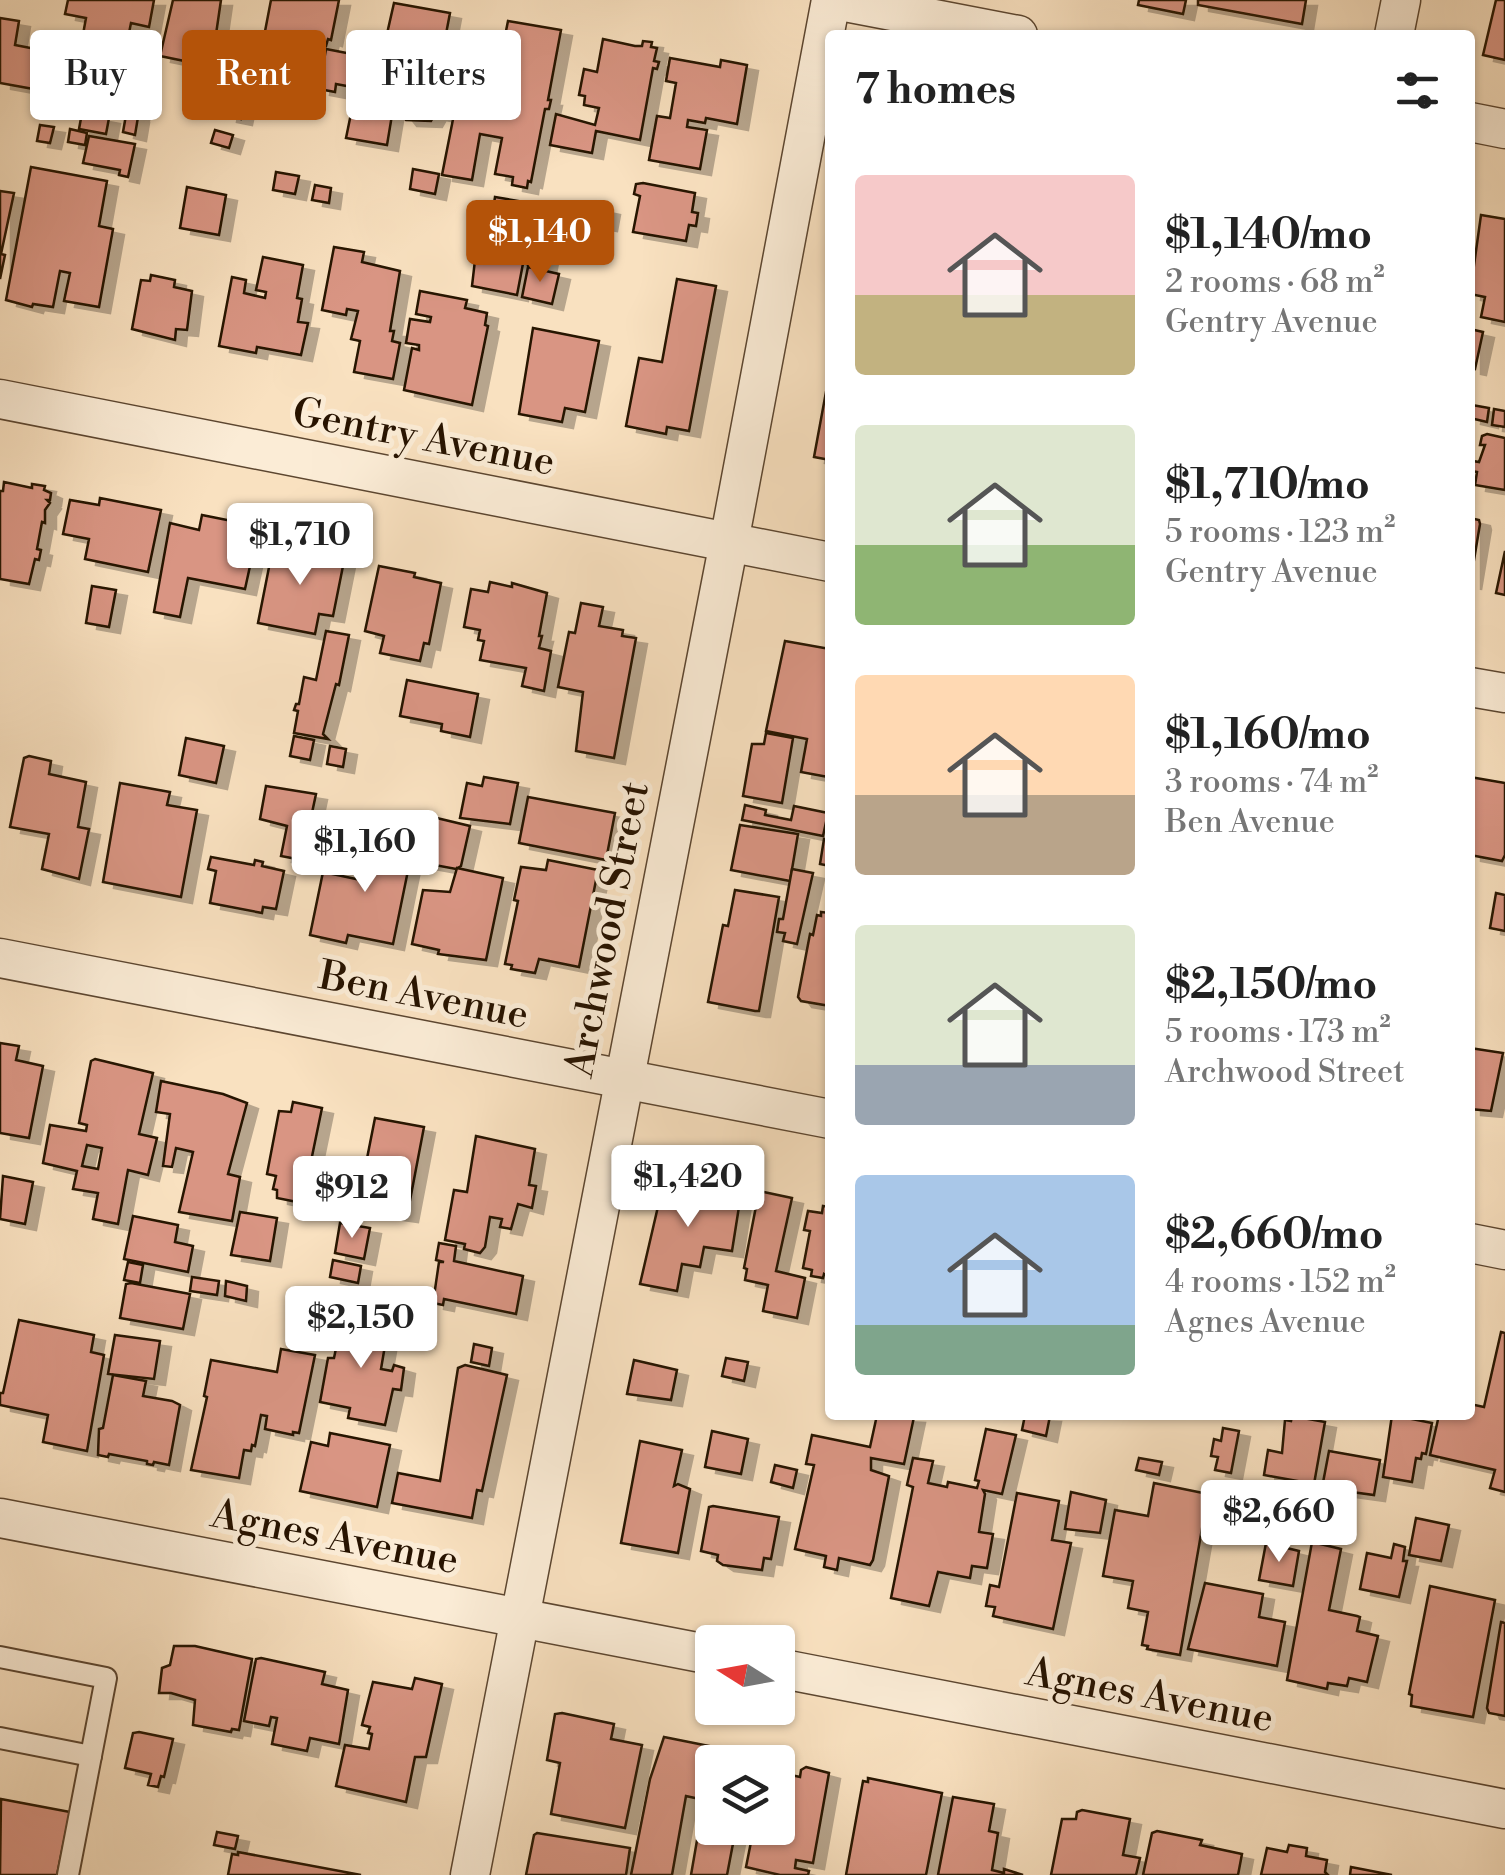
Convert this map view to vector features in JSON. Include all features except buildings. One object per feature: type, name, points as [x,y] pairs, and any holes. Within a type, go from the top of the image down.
[{"type":"street","points":[[833,0],[992,30]]},
{"type":"street","name":"Archwood Street","points":[[827,30],[833,0]]},
{"type":"street","points":[[1395,30],[1401,0]]},
{"type":"street","name":"Archwood Street","points":[[470,1875],[825,42]]},
{"type":"street","points":[[1475,123],[1505,129]]},
{"type":"street","name":"Gentry Avenue","points":[[0,400],[825,561]]},
{"type":"street","points":[[1475,687],[1505,694]]},
{"type":"street","name":"Ben Avenue","points":[[0,958],[825,1118]]},
{"type":"street","points":[[1475,1244],[1505,1250]]},
{"type":"street","name":"Agnes Avenue","points":[[0,1518],[695,1652]]},
{"type":"street","name":"Agnes Avenue","points":[[795,1671],[1505,1809]]},
{"type":"lane","points":[[0,1657],[106,1678],[68,1875]]},
{"type":"lane","points":[[0,1738],[91,1756]]}]
